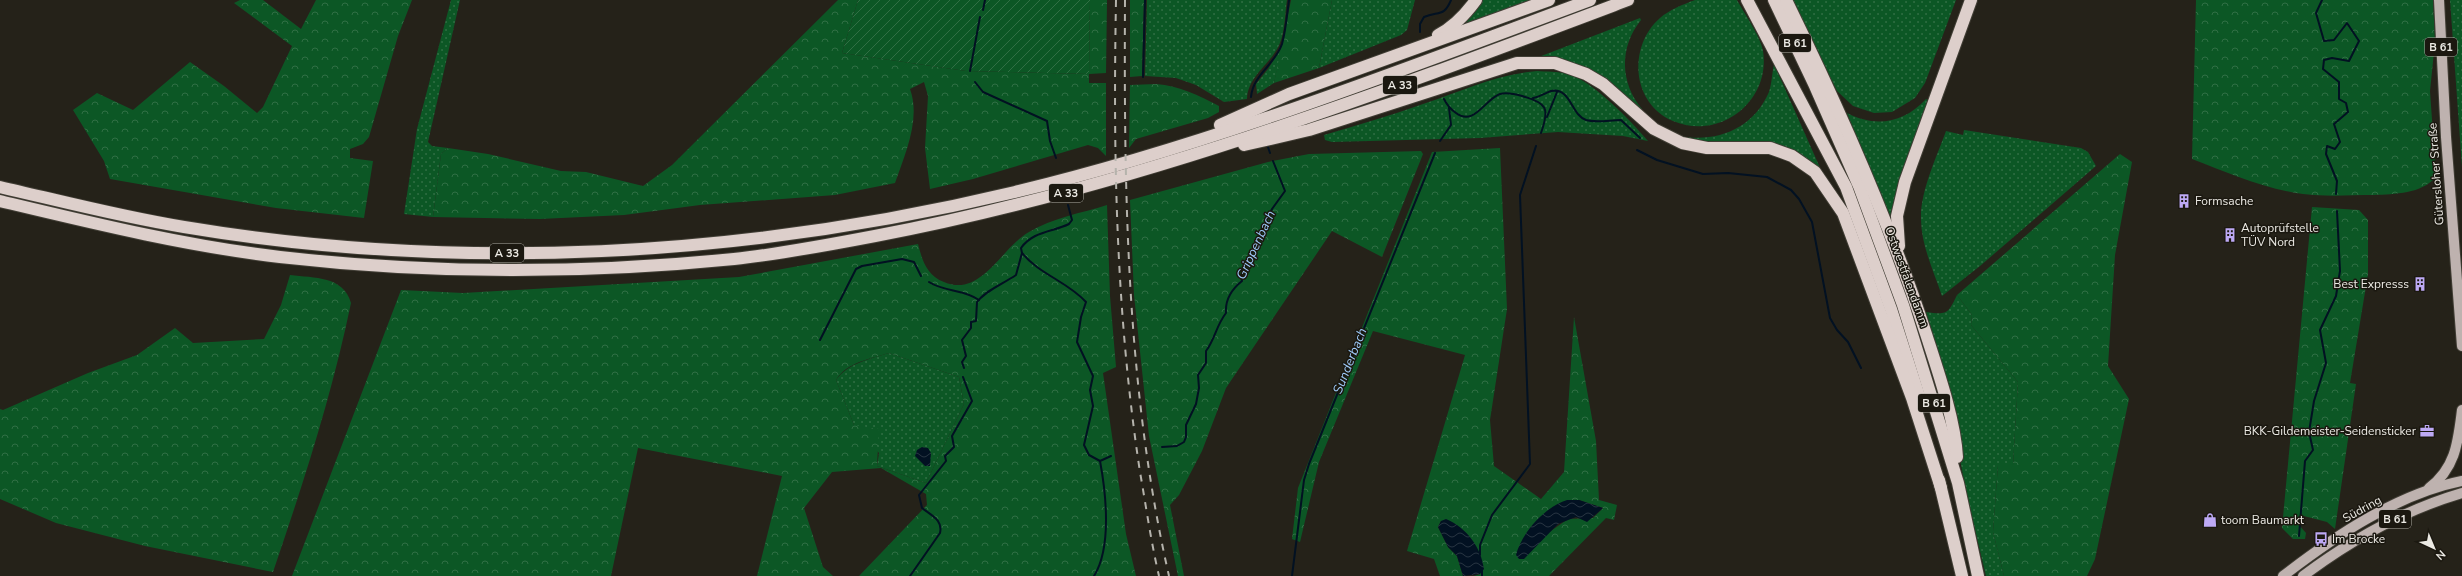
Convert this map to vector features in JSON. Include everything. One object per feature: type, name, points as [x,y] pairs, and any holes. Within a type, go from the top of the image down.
[{"type":"highway","points":[[1410,50],[1450,29],[1463,17],[1476,0]]},
{"type":"highway","points":[[1170,148],[1289,94],[1549,0]]},
{"type":"highway","name":"A 33","points":[[0,187],[116,214],[186,228],[276,240],[345,246],[458,253],[586,252],[734,242],[825,230],[940,209],[1016,192],[1170,148],[1289,109],[1590,0]]},
{"type":"highway","name":"A 33","points":[[0,201],[113,228],[277,256],[344,263],[457,269],[586,269],[735,258],[827,245],[960,219],[1079,190],[1171,163],[1392,88],[1628,0]]},
{"type":"highway","name":"Ostwestfalendamm","points":[[1747,0],[1846,187],[1898,328],[1958,483],[1978,576]]},
{"type":"highway","name":"Ostwestfalendamm","points":[[1774,0],[1816,86],[1859,186],[1891,309]]},
{"type":"highway","points":[[1786,0],[1834,101],[1902,267],[1922,320],[1953,432],[1958,483]]},
{"type":"highway","points":[[1902,267],[1897,233],[1900,198],[1971,0]]},
{"type":"highway","points":[[1171,163],[1309,130],[1467,78],[1517,64],[1539,62],[1568,66],[1603,84],[1654,129],[1673,139],[1707,148],[1770,148],[1792,156],[1815,172],[1843,213],[1891,309],[1898,328],[1941,488],[1962,576]]},
{"type":"main road","name":"Gütersloher Straße","points":[[2439,0],[2446,137],[2462,346]]},
{"type":"main road","name":"B 61","points":[[2419,495],[2433,485],[2452,462],[2458,446],[2462,410]]},
{"type":"main road","name":"Südring","points":[[2283,576],[2356,526],[2419,495],[2462,481]]},
{"type":"main road","name":"Südring","points":[[2303,576],[2381,526],[2422,506],[2462,493]]},
{"type":"green space","points":[[240,0],[263,0],[301,29],[316,0],[412,0],[398,36],[369,137],[363,144],[350,149],[350,158],[373,161],[364,218],[276,208],[110,179],[104,161],[73,110],[97,93],[133,110],[190,62],[224,86],[257,113],[263,107],[292,46],[234,3]]},
{"type":"green space","points":[[451,0],[460,0],[428,142],[432,146],[448,148],[441,154],[433,217],[404,214],[417,129]]},
{"type":"green space","points":[[838,0],[858,0],[842,53],[966,71],[1089,74],[1089,83],[1106,83],[1106,156],[1098,148],[1088,145],[973,179],[930,189],[925,148],[928,96],[924,82],[910,89],[913,100],[913,124],[907,148],[895,183],[835,195],[700,205],[624,215],[540,219],[433,217],[441,154],[448,148],[488,154],[561,171],[586,172],[643,186],[672,165]]},
{"type":"green space","points":[[858,0],[1090,0],[1089,74],[966,71],[842,53]]},
{"type":"green space","points":[[1090,0],[1107,0],[1106,73],[1089,74]]},
{"type":"green space","points":[[1130,0],[1144,0],[1142,76],[1130,77]]},
{"type":"green space","points":[[1147,0],[1287,0],[1284,28],[1280,43],[1271,58],[1251,83],[1247,99],[1224,102],[1196,85],[1176,78],[1145,76]]},
{"type":"green space","points":[[1291,0],[1332,0],[1319,68],[1274,83]]},
{"type":"green space","points":[[1332,0],[1415,0],[1407,30],[1401,35],[1319,68]]},
{"type":"green space","points":[[1481,0],[1532,0],[1466,25],[1467,20]]},
{"type":"green space","points":[[1695,0],[1737,0],[1756,32],[1763,51],[1763,69],[1759,86],[1750,100],[1739,112],[1724,121],[1708,126],[1691,126],[1673,121],[1659,113],[1649,101],[1642,88],[1639,73],[1639,58],[1643,43],[1650,30],[1660,18],[1668,12]]},
{"type":"green space","points":[[1792,0],[1956,0],[1925,83],[1915,98],[1892,112],[1874,113],[1853,106],[1837,91]]},
{"type":"green space","points":[[2196,0],[2433,0],[2435,42],[2430,91],[2436,177],[2423,187],[2407,192],[2374,195],[2312,195],[2289,192],[2261,184],[2192,159]]},
{"type":"green space","points":[[2450,0],[2462,0],[2462,167]]},
{"type":"green space","points":[[1640,18],[1641,20],[1629,42],[1625,65],[1629,88],[1642,109],[1641,114],[1621,92],[1536,58]]},
{"type":"green space","points":[[1283,45],[1274,83],[1257,94],[1256,84],[1268,69]]},
{"type":"green space","points":[[1774,64],[1821,170],[1771,144],[1696,142],[1679,136],[1693,138],[1720,135],[1744,124],[1762,105],[1769,92]]},
{"type":"green space","points":[[1537,71],[1568,74],[1578,78],[1600,93],[1632,123],[1648,141],[1623,136],[1558,132],[1480,138],[1332,142],[1325,140],[1324,135],[1438,99],[1479,84],[1507,76]]},
{"type":"green space","points":[[1156,84],[1181,89],[1196,95],[1219,106],[1219,112],[1208,118],[1136,139],[1129,148],[1130,85]]},
{"type":"green space","points":[[1926,99],[1928,100],[1900,181],[1893,222],[1890,221],[1847,113],[1868,121],[1889,121],[1908,113]]},
{"type":"green space","points":[[1964,130],[2081,148],[2088,152],[2096,166],[1980,266],[1942,296],[1928,258],[1923,239],[1921,208],[1926,186],[1946,131],[1963,135]]},
{"type":"green space","points":[[1500,148],[1507,309],[1490,420],[1494,466],[1541,499],[1564,472],[1574,317],[1596,441],[1599,500],[1617,505],[1614,520],[1606,518],[1549,576],[1474,576],[1480,574],[1441,521],[1438,527],[1448,547],[1457,556],[1463,576],[1440,576],[1434,559],[1407,551],[1465,355],[1373,331],[1319,462],[1300,542],[1292,539],[1298,488],[1432,152]],"holes":[[[1579,500],[1603,508],[1593,518],[1568,519],[1548,533]]]},
{"type":"green space","points":[[1421,151],[1423,154],[1382,257],[1332,231],[1226,388],[1202,451],[1179,495],[1170,505],[1184,576],[1178,576],[1149,436],[1134,295],[1130,200],[1268,162],[1309,154]]},
{"type":"green space","points":[[2120,154],[2132,162],[2115,255],[2108,366],[2129,399],[2095,559],[2087,576],[2004,576],[1993,532],[1998,465],[2013,465],[2018,382],[1971,325],[1972,315],[1957,295]]},
{"type":"green space","points":[[1107,205],[1110,296],[1116,367],[1103,373],[1126,534],[1136,576],[859,576],[927,505],[926,494],[881,468],[832,472],[804,508],[823,567],[833,576],[757,576],[782,476],[638,448],[611,576],[292,576],[401,290],[463,293],[739,277],[918,244],[921,256],[929,272],[944,282],[957,285],[969,283],[980,277],[990,269],[1019,239],[1038,227],[1057,219]],"holes":[[[889,353],[959,377],[964,404],[926,483],[877,466],[879,429],[854,425],[836,380],[846,369],[853,365],[867,359]]]},
{"type":"green space","points":[[2312,207],[2359,210],[2368,220],[2368,274],[2350,383],[2356,384],[2335,529],[2327,522],[2300,515],[2298,524],[2306,533],[2305,539],[2293,539],[2282,528]]},
{"type":"green space","points":[[290,275],[318,278],[335,283],[347,294],[351,303],[326,405],[273,572],[145,546],[56,523],[0,499],[0,409],[3,410],[88,373],[137,355],[175,328],[193,343],[264,339],[281,305]]},
{"type":"green space","points":[[1957,295],[1972,315],[1971,325],[2018,382],[2013,465],[1998,465],[1993,532],[2004,576],[1986,576],[1967,496],[1941,361],[1926,312],[1946,312],[1949,310]]},
{"type":"green space","points":[[889,353],[959,377],[964,404],[926,483],[877,466],[879,453],[854,425],[836,380],[847,369],[860,362]]},
{"type":"water","points":[[922,447],[928,448],[931,453],[930,466],[925,466],[915,456],[917,450]]},
{"type":"water","points":[[1567,500],[1579,500],[1603,508],[1587,522],[1576,517],[1558,524],[1524,559],[1519,559],[1516,555],[1519,546],[1529,529],[1543,514],[1559,503]]},
{"type":"water","points":[[1446,519],[1454,523],[1472,539],[1480,553],[1484,569],[1480,574],[1463,576],[1457,556],[1448,547],[1438,527],[1441,521]]},
{"type":"waterway","points":[[983,10],[985,0]]},
{"type":"waterway","name":"Grippenbach","points":[[1143,77],[1145,0]]},
{"type":"waterway","name":"Grippenbach","points":[[1251,97],[1256,82],[1279,51],[1282,44],[1289,0]]},
{"type":"waterway","name":"Sunderbach","points":[[1420,32],[1420,24],[1424,17],[1440,13],[1446,9],[1451,0]]},
{"type":"waterway","points":[[2322,0],[2316,13],[2324,41],[2334,40],[2347,23],[2359,41],[2349,61],[2332,58],[2324,60],[2323,69],[2339,82],[2339,99],[2346,103],[2348,112],[2334,124],[2340,142],[2335,149],[2327,146],[2326,154],[2337,181],[2336,194]]},
{"type":"waterway","points":[[970,71],[980,17]]},
{"type":"waterway","points":[[975,82],[983,92],[1047,121],[1050,141],[1056,158]]},
{"type":"waterway","points":[[1533,98],[1551,91],[1558,91],[1567,97],[1577,113],[1586,120],[1621,120],[1640,138]]},
{"type":"waterway","points":[[1547,117],[1557,92]]},
{"type":"waterway","name":"Sunderbach","points":[[1444,99],[1449,107],[1454,111],[1462,116],[1468,117],[1479,111],[1489,101],[1500,94],[1505,93],[1519,95],[1537,101],[1546,112],[1541,133]]},
{"type":"waterway","name":"Sunderbach","points":[[1440,141],[1451,125],[1449,108]]},
{"type":"waterway","name":"Sunderbach","points":[[1480,555],[1480,545],[1492,515],[1530,464],[1520,195],[1536,146]]},
{"type":"waterway","points":[[1268,147],[1270,153]]},
{"type":"waterway","points":[[1637,150],[1657,160],[1703,174],[1728,173],[1767,177],[1791,190],[1799,199],[1812,222],[1830,318],[1837,330],[1848,342],[1861,368]]},
{"type":"waterway","name":"Sunderbach","points":[[1292,576],[1304,480],[1309,464],[1435,153]]},
{"type":"waterway","name":"Grippenbach","points":[[1162,447],[1177,446],[1184,442],[1186,437],[1186,425],[1196,404],[1199,388],[1198,375],[1206,363],[1206,351],[1226,313],[1230,295],[1242,281],[1241,276],[1272,209],[1285,191],[1273,161]]},
{"type":"waterway","points":[[964,368],[962,362],[966,356],[962,340],[971,328],[971,322],[976,321],[977,302],[990,291],[1016,275],[1022,253],[1021,248],[1026,242],[1037,235],[1069,224],[1072,220],[1068,205]]},
{"type":"waterway","points":[[2299,536],[2305,461],[2313,450],[2309,432],[2314,401],[2326,363],[2320,330],[2336,296],[2340,271],[2337,211]]},
{"type":"waterway","points":[[1022,253],[1037,267],[1071,289],[1086,302],[1081,317],[1077,342],[1093,376],[1090,390],[1093,406],[1084,445],[1089,455],[1100,461]]},
{"type":"waterway","points":[[820,340],[856,269],[862,266],[902,259],[914,262],[921,276]]},
{"type":"waterway","points":[[929,282],[973,296],[979,300]]},
{"type":"waterway","points":[[910,576],[940,533],[940,525],[938,521],[922,508],[919,495],[946,461],[945,456],[954,447],[952,436],[972,401],[963,377]]},
{"type":"waterway","name":"Grippenbach","points":[[1094,576],[1100,564],[1106,520],[1104,488],[1100,461],[1111,456]]},
{"type":"waterway","name":"Sunderbach","points":[[1482,569],[1482,576]]},
{"type":"railway","points":[[1116,0],[1115,118],[1121,295],[1132,413],[1140,472],[1159,576]]},
{"type":"railway","points":[[1125,0],[1125,145],[1130,290],[1144,433],[1155,505],[1169,576]]},
{"type":"place","name":"Formsache","points":[[2184,201]]},
{"type":"place","name":"Autoprüfstelle TÜV Nord","points":[[2230,235]]},
{"type":"place","name":"Best Expresss","points":[[2420,284]]},
{"type":"place","name":"BKK-Gildemeister-Seidensticker","points":[[2427,431]]},
{"type":"place","name":"toom Baumarkt","points":[[2210,520]]},
{"type":"place","name":"Im Brocke","points":[[2321,539]]}]
